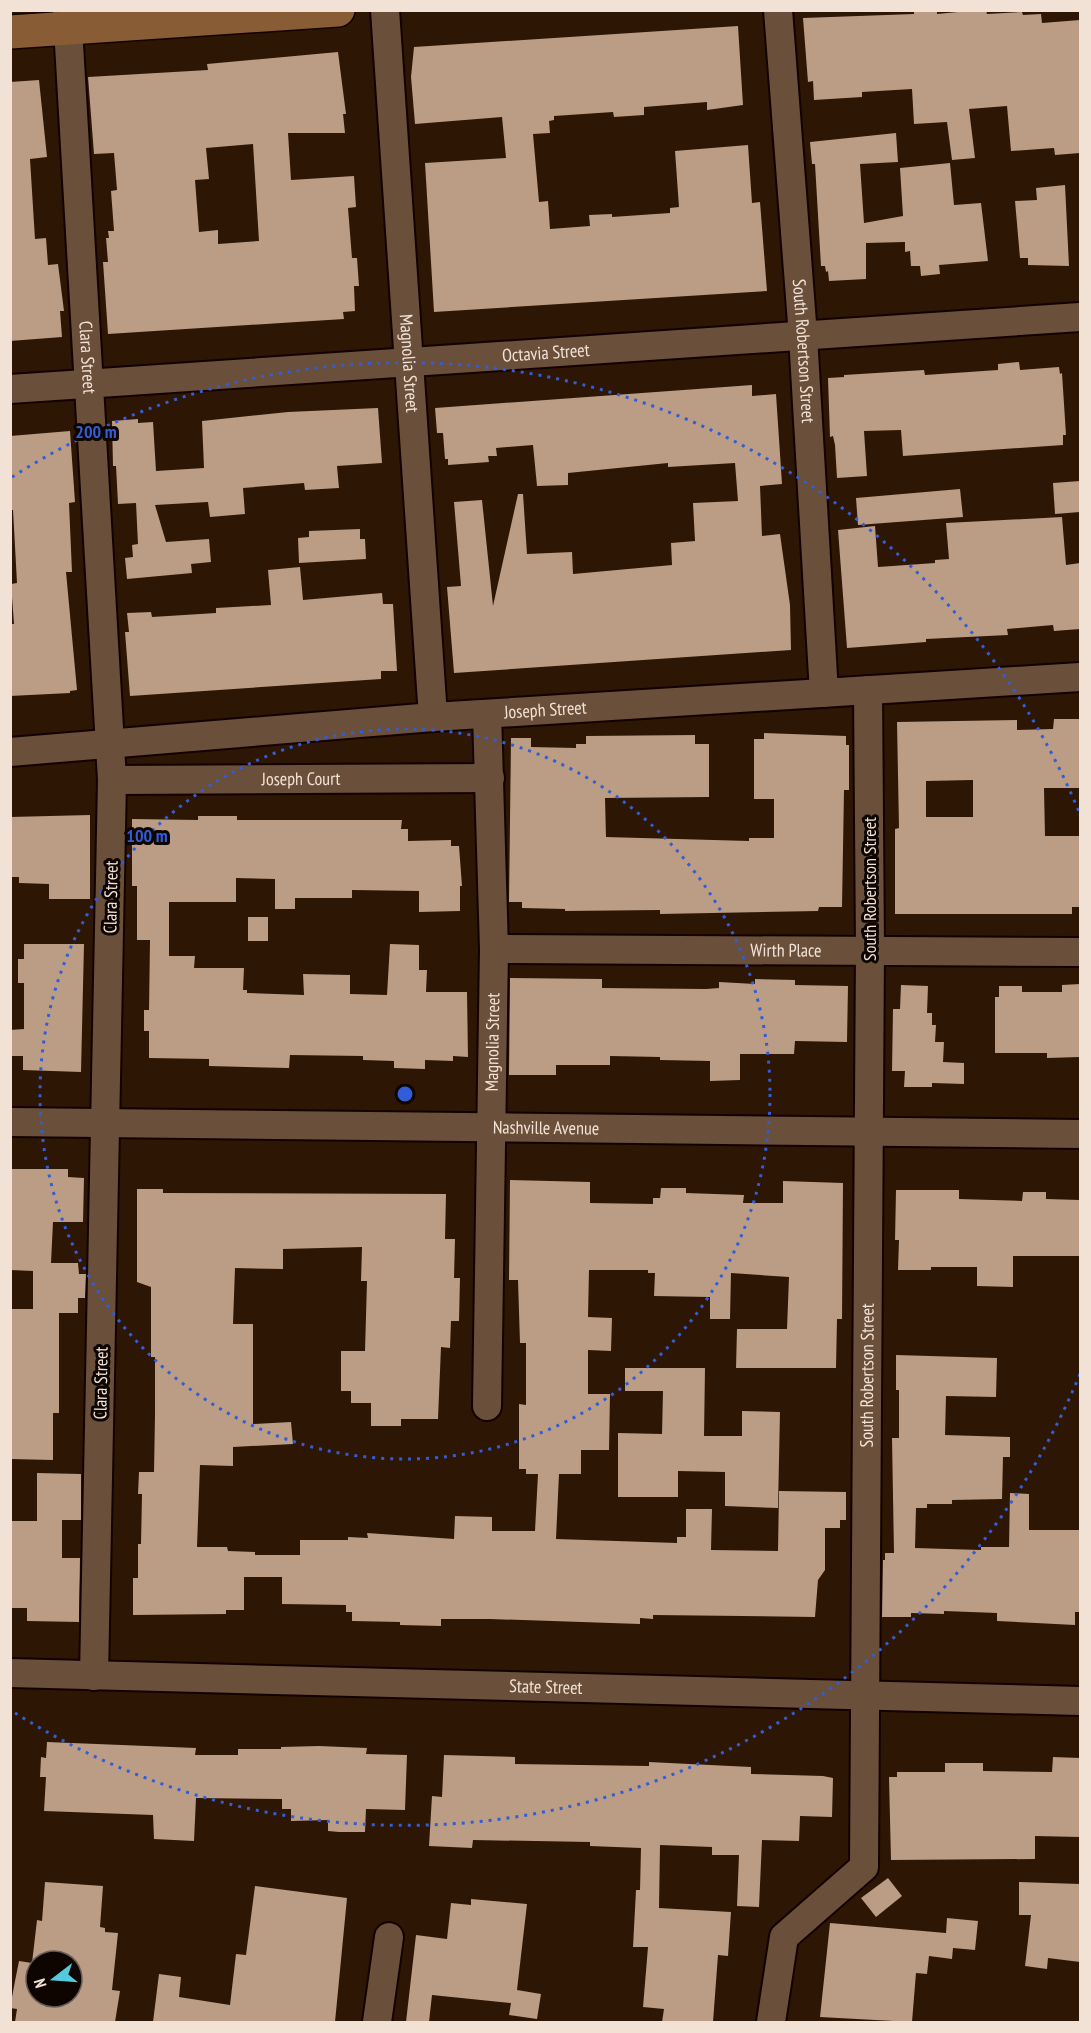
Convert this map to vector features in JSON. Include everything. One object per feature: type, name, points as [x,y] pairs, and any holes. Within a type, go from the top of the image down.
[{"type":"street","points":[[10,32],[67,19],[338,10]]},
{"type":"street","name":"Magnolia Street","points":[[385,10],[433,717]]},
{"type":"street","name":"South Robertson Street","points":[[778,10],[803,336],[824,693]]},
{"type":"street","name":"Clara Street","points":[[67,19],[112,780],[107,1124],[94,1676]]},
{"type":"street","name":"Octavia Street","points":[[10,389],[1080,317]]},
{"type":"street","name":"Joseph Street","points":[[10,752],[433,717],[1080,677]]},
{"type":"street","name":"South Robertson Street","points":[[771,2022],[784,1937],[864,1867],[870,950],[868,690]]},
{"type":"street","name":"Magnolia Street","points":[[487,714],[494,949],[487,1406]]},
{"type":"street","name":"Joseph Court","points":[[112,780],[490,778]]},
{"type":"street","name":"Wirth Place","points":[[494,949],[1080,952]]},
{"type":"street","name":"Nashville Avenue","points":[[10,1122],[1080,1134]]},
{"type":"street","name":"State Street","points":[[10,1673],[1080,1701]]},
{"type":"street","points":[[377,2022],[389,1937]]},
{"type":"building","points":[[914,10],[937,10],[937,14],[979,10],[986,10],[987,14],[1022,12],[1023,15],[1041,14],[1042,23],[1080,20],[1080,153],[1055,155],[1054,148],[1011,151],[1007,106],[969,109],[975,158],[952,160],[947,122],[914,124],[912,89],[862,92],[862,97],[814,100],[813,81],[808,82],[803,18],[914,14]]},
{"type":"building","points":[[738,26],[743,105],[707,110],[707,102],[644,107],[644,115],[614,117],[613,112],[554,116],[554,120],[549,121],[550,133],[533,134],[539,202],[548,201],[550,229],[590,226],[589,215],[612,214],[612,217],[670,213],[670,208],[679,207],[675,151],[748,145],[752,203],[760,202],[767,291],[434,312],[425,163],[506,158],[502,117],[415,124],[411,77],[414,47]]},
{"type":"building","points":[[338,52],[346,114],[343,114],[345,133],[288,133],[291,180],[354,176],[356,207],[348,208],[352,258],[357,258],[359,286],[354,286],[355,311],[343,312],[344,319],[108,334],[103,262],[108,262],[106,238],[109,238],[108,231],[114,231],[111,191],[117,190],[114,153],[94,154],[88,77],[208,70],[207,64]],"holes":[[[253,144],[259,241],[218,244],[218,230],[199,232],[195,180],[209,179],[206,148]]]},
{"type":"building","points":[[39,80],[47,157],[30,159],[35,239],[46,238],[48,265],[58,264],[64,311],[60,311],[62,337],[10,341],[10,82]]},
{"type":"building","points":[[896,133],[898,162],[860,164],[864,223],[903,216],[900,168],[950,163],[954,205],[981,203],[988,261],[939,265],[940,274],[921,276],[920,266],[911,266],[910,251],[905,252],[905,242],[866,243],[866,279],[829,281],[828,271],[826,272],[825,266],[821,266],[815,164],[812,164],[810,142]]},
{"type":"building","points":[[1065,185],[1069,266],[1028,265],[1028,258],[1020,258],[1015,201],[1037,200],[1036,188]]},
{"type":"building","points":[[1019,362],[1020,370],[1059,367],[1060,374],[1062,373],[1066,435],[1063,435],[1063,445],[903,456],[901,430],[864,431],[867,476],[837,478],[835,445],[833,436],[830,437],[828,378],[924,370],[925,375],[998,370],[998,364]]},
{"type":"building","points":[[752,385],[752,396],[776,394],[782,484],[760,486],[762,536],[780,534],[790,605],[791,650],[454,673],[447,587],[461,586],[454,502],[482,500],[493,606],[518,494],[523,494],[527,554],[572,552],[573,574],[672,565],[671,543],[695,541],[693,503],[738,501],[735,463],[668,467],[668,463],[568,473],[568,485],[537,486],[533,445],[496,448],[497,456],[488,456],[489,462],[448,465],[448,459],[445,459],[443,433],[437,433],[435,408]]},
{"type":"building","points":[[378,408],[382,463],[337,466],[339,488],[305,490],[304,483],[243,488],[245,514],[210,517],[208,502],[155,505],[166,542],[209,539],[211,562],[191,564],[192,573],[127,579],[125,558],[133,557],[132,545],[138,544],[136,503],[118,504],[116,466],[113,466],[112,421],[138,419],[138,423],[153,422],[156,471],[204,468],[202,421],[288,412]]},
{"type":"building","points":[[70,431],[75,502],[69,503],[72,572],[66,572],[77,690],[70,691],[70,693],[10,696],[10,624],[14,624],[11,584],[17,583],[13,510],[10,510],[10,436]]},
{"type":"building","points":[[1080,481],[1080,512],[1055,514],[1053,483]]},
{"type":"building","points":[[960,489],[963,517],[858,525],[856,498]]},
{"type":"building","points":[[1062,517],[1066,565],[1080,563],[1080,629],[1054,631],[1053,625],[1007,629],[1008,635],[926,639],[926,642],[847,648],[838,530],[875,526],[878,567],[935,563],[935,560],[949,559],[946,523]]},
{"type":"building","points":[[360,529],[360,539],[365,539],[366,559],[299,563],[298,538],[309,537],[309,531]]},
{"type":"building","points":[[300,567],[303,600],[382,593],[383,604],[393,604],[397,671],[381,671],[381,679],[130,696],[125,632],[129,632],[127,613],[151,612],[152,617],[216,613],[216,608],[271,605],[268,570]]},
{"type":"building","points":[[1054,719],[1080,719],[1080,788],[1044,788],[1045,836],[1080,836],[1080,907],[1072,907],[1072,914],[895,914],[895,829],[899,828],[897,722],[1017,720],[1017,730],[1053,729]],"holes":[[[973,780],[973,817],[926,817],[926,781]]]},
{"type":"building","points":[[764,733],[846,736],[846,745],[849,745],[849,790],[844,790],[842,907],[819,907],[818,911],[660,914],[660,910],[565,911],[565,909],[522,908],[522,902],[509,902],[511,738],[531,738],[531,747],[576,748],[576,744],[586,744],[586,736],[695,735],[695,744],[709,744],[709,797],[605,798],[606,837],[749,841],[749,838],[774,838],[774,799],[754,799],[754,739],[764,739]]},
{"type":"building","points":[[90,815],[90,899],[49,899],[49,884],[19,883],[19,877],[10,877],[10,817]]},
{"type":"building","points":[[198,816],[237,816],[237,820],[402,820],[401,829],[408,829],[408,841],[451,840],[451,846],[459,846],[462,886],[460,886],[460,911],[419,912],[419,891],[352,890],[352,898],[295,898],[295,909],[275,909],[275,879],[236,878],[236,902],[169,902],[169,956],[195,956],[194,968],[244,968],[243,990],[247,990],[247,993],[304,995],[303,974],[350,975],[350,994],[387,995],[390,944],[419,945],[419,970],[427,970],[426,992],[467,992],[468,1057],[453,1056],[453,1061],[425,1060],[425,1069],[394,1068],[394,1061],[363,1060],[363,1056],[290,1055],[289,1068],[209,1066],[209,1059],[149,1058],[149,1031],[144,1031],[144,1010],[149,1010],[150,940],[137,940],[137,886],[132,886],[132,819],[198,820]]},
{"type":"building","points":[[248,917],[268,917],[268,941],[248,941]]},
{"type":"building","points":[[24,944],[84,944],[81,1072],[23,1070],[23,1056],[10,1056],[10,1030],[24,1029],[24,983],[18,983],[18,959],[24,959]]},
{"type":"building","points":[[510,978],[602,979],[602,988],[706,989],[719,988],[719,982],[755,984],[755,979],[795,980],[795,985],[848,986],[847,1042],[795,1041],[794,1054],[740,1054],[740,1080],[710,1081],[710,1061],[660,1060],[660,1057],[610,1056],[610,1065],[556,1065],[556,1075],[509,1075]]},
{"type":"building","points":[[1080,984],[1080,1057],[1047,1058],[1047,1053],[995,1053],[995,997],[999,997],[999,986],[1022,986],[1022,992],[1062,992],[1062,985]]},
{"type":"building","points":[[901,985],[928,986],[927,1013],[932,1013],[932,1025],[936,1025],[935,1042],[944,1042],[943,1062],[964,1063],[964,1084],[932,1083],[932,1087],[904,1087],[905,1071],[892,1071],[893,1009],[900,1009]]},
{"type":"building","points":[[10,1169],[68,1169],[68,1177],[84,1178],[83,1222],[53,1222],[51,1263],[78,1263],[79,1274],[86,1274],[85,1298],[78,1298],[78,1313],[59,1313],[59,1413],[53,1413],[53,1460],[10,1459],[10,1309],[33,1309],[33,1271],[10,1270]]},
{"type":"building","points":[[510,1180],[590,1182],[590,1203],[653,1204],[653,1198],[660,1198],[661,1188],[686,1188],[686,1193],[744,1195],[743,1203],[783,1203],[783,1181],[843,1183],[842,1319],[837,1319],[836,1368],[736,1368],[737,1329],[787,1329],[789,1277],[731,1273],[730,1319],[710,1319],[710,1297],[654,1296],[655,1273],[648,1273],[648,1270],[589,1270],[588,1317],[612,1318],[611,1351],[588,1350],[588,1394],[610,1394],[609,1450],[581,1450],[581,1474],[559,1474],[556,1539],[677,1543],[677,1537],[686,1537],[686,1509],[712,1509],[711,1550],[778,1551],[779,1491],[846,1492],[846,1520],[840,1520],[840,1528],[825,1528],[825,1570],[818,1580],[815,1617],[653,1615],[653,1619],[640,1618],[640,1624],[441,1619],[441,1626],[400,1625],[400,1622],[352,1621],[352,1612],[346,1612],[346,1605],[282,1604],[282,1577],[244,1577],[244,1610],[226,1610],[226,1614],[133,1615],[133,1578],[138,1578],[138,1544],[141,1544],[142,1494],[138,1494],[139,1472],[154,1472],[155,1415],[155,1357],[151,1357],[151,1287],[137,1282],[137,1189],[163,1189],[163,1193],[446,1194],[445,1239],[455,1239],[454,1278],[460,1278],[459,1321],[451,1321],[450,1348],[441,1347],[438,1419],[401,1419],[401,1426],[371,1426],[371,1403],[351,1403],[351,1391],[341,1391],[341,1351],[365,1351],[367,1281],[361,1281],[362,1247],[283,1249],[283,1269],[235,1268],[233,1324],[253,1324],[253,1424],[291,1422],[293,1444],[233,1447],[233,1466],[200,1465],[197,1547],[227,1547],[228,1551],[255,1552],[255,1555],[300,1555],[300,1540],[368,1538],[367,1533],[454,1539],[455,1516],[492,1517],[492,1531],[535,1531],[538,1474],[526,1474],[526,1469],[519,1469],[519,1404],[526,1405],[526,1343],[520,1343],[518,1280],[509,1280]]},
{"type":"building","points":[[896,1190],[959,1190],[959,1199],[1022,1201],[1023,1192],[1046,1192],[1046,1199],[1080,1200],[1080,1256],[1013,1256],[1013,1287],[977,1286],[977,1267],[898,1270],[899,1240],[895,1240]]},
{"type":"building","points":[[896,1355],[997,1358],[996,1397],[946,1396],[945,1435],[1010,1437],[1010,1457],[1003,1457],[1002,1499],[952,1500],[952,1504],[927,1504],[927,1508],[916,1508],[915,1548],[981,1550],[981,1547],[1009,1547],[1010,1493],[1029,1494],[1029,1530],[1080,1530],[1080,1596],[1079,1612],[1075,1612],[1075,1625],[997,1621],[997,1613],[944,1611],[944,1614],[911,1613],[911,1617],[882,1617],[883,1560],[885,1560],[885,1553],[894,1553],[892,1438],[899,1438]]},
{"type":"building","points":[[625,1368],[705,1368],[704,1436],[742,1436],[742,1411],[780,1412],[778,1508],[725,1506],[725,1472],[678,1471],[678,1497],[618,1497],[618,1433],[662,1434],[663,1391],[625,1391]]},
{"type":"building","points":[[37,1473],[81,1474],[81,1520],[62,1520],[62,1558],[80,1558],[79,1622],[27,1621],[27,1608],[10,1608],[10,1521],[37,1521]]},
{"type":"building","points":[[47,1742],[196,1748],[195,1755],[238,1755],[238,1749],[319,1746],[367,1748],[366,1754],[407,1755],[405,1810],[366,1809],[365,1832],[339,1832],[328,1831],[328,1820],[291,1821],[291,1809],[282,1809],[282,1799],[196,1798],[194,1841],[154,1839],[153,1815],[44,1811],[46,1777],[40,1777],[41,1757],[46,1758]]},
{"type":"building","points":[[444,1755],[515,1757],[515,1764],[649,1766],[649,1762],[751,1767],[751,1774],[823,1776],[833,1778],[832,1817],[800,1816],[799,1841],[762,1840],[759,1907],[737,1906],[739,1855],[712,1855],[712,1847],[660,1845],[659,1908],[731,1912],[728,1956],[718,1955],[713,2022],[662,2022],[664,2009],[643,2007],[648,1947],[633,1947],[636,1890],[640,1890],[641,1848],[590,1846],[590,1842],[473,1840],[472,1848],[429,1846],[432,1796],[442,1797]]},
{"type":"building","points":[[1053,1757],[1080,1758],[1080,1837],[1035,1836],[1035,1859],[891,1860],[889,1777],[897,1777],[897,1772],[945,1772],[945,1763],[983,1763],[983,1771],[1052,1772]]},
{"type":"building","points":[[888,1878],[902,1896],[876,1917],[861,1898]]},
{"type":"building","points":[[45,1882],[103,1886],[100,1927],[105,1928],[105,1932],[118,1933],[112,1990],[120,1991],[115,2022],[15,2022],[17,2009],[10,2008],[19,1961],[24,1962],[24,2009],[84,2009],[84,1949],[34,1949],[37,1920],[42,1921]]},
{"type":"building","points":[[1019,1882],[1080,1884],[1080,1962],[1048,1958],[1047,1969],[1025,1966],[1031,1915],[1019,1915]]},
{"type":"building","points":[[255,1886],[347,1898],[335,2022],[153,2022],[159,1974],[181,1977],[179,1997],[230,2005],[236,1954],[246,1955]]},
{"type":"building","points":[[471,1899],[527,1904],[517,1990],[541,1994],[537,2019],[509,2015],[511,2003],[432,1995],[429,2022],[406,2022],[416,1935],[447,1939],[451,1903],[471,1905]]},
{"type":"building","points":[[947,1918],[978,1921],[975,1950],[953,1948],[952,1959],[929,1956],[927,1974],[916,1973],[912,2022],[820,2017],[830,1923],[946,1933]]}]
